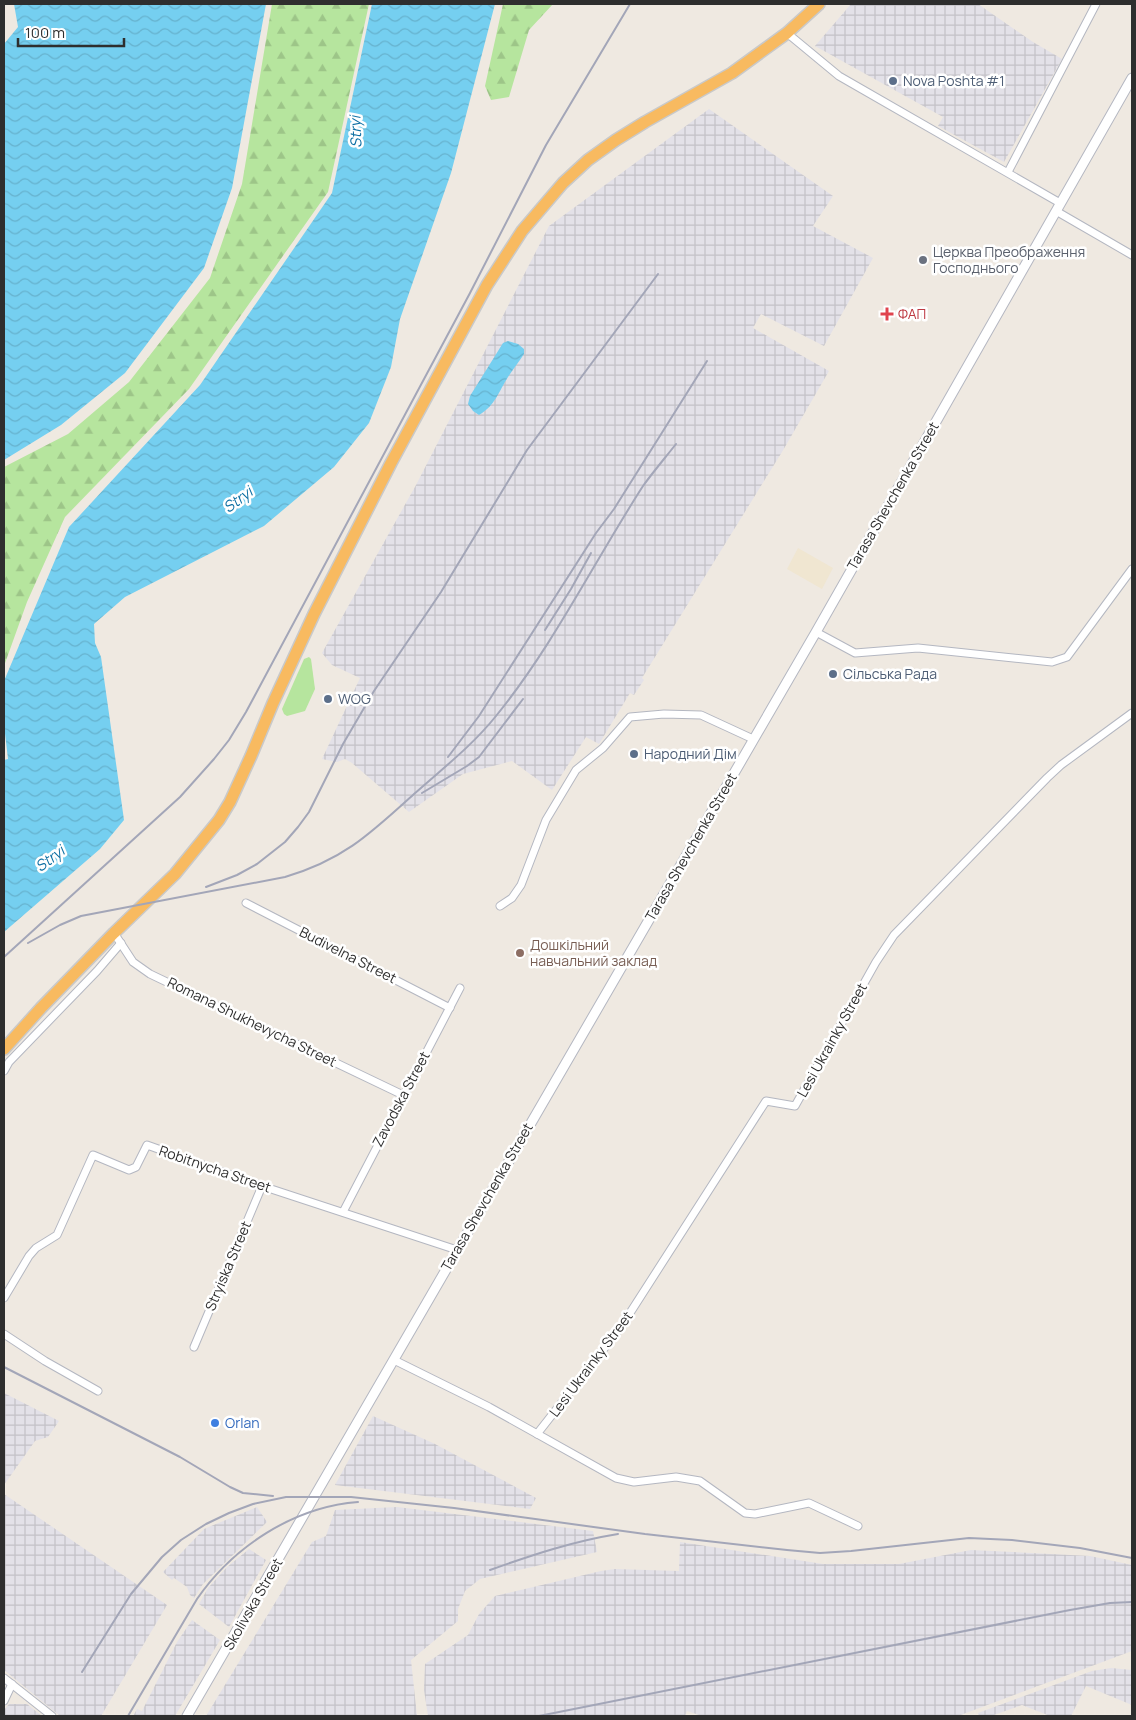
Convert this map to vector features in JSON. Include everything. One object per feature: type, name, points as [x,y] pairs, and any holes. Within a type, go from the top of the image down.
[{"type":"highway","points":[[4,1049],[40,1008],[176,874],[207,836],[230,802],[314,614],[391,463],[487,285],[522,231],[563,183],[588,160],[645,122],[732,73],[787,34],[819,4]]},
{"type":"street","points":[[1008,172],[1096,4]]},
{"type":"street","points":[[787,34],[839,76],[1008,172],[1132,255]]},
{"type":"street","name":"Tarasa Shevchenka Street","points":[[319,1492],[457,1250],[816,632],[1132,78]]},
{"type":"street","points":[[816,632],[855,653],[918,648],[1052,662],[1066,657],[1132,569]]},
{"type":"street","name":"Lesi Ukrainky Street","points":[[537,1434],[621,1327],[766,1101],[795,1106],[876,962],[894,935],[1047,778],[1061,765],[1132,713]]},
{"type":"street","points":[[500,906],[512,898],[521,885],[546,820],[576,770],[603,748],[630,717],[664,714],[701,715],[753,739]]},
{"type":"street","name":"Budivelna Street","points":[[246,903],[450,1008]]},
{"type":"street","name":"Romana Shukhevycha Street","points":[[114,933],[133,962],[150,974],[403,1095]]},
{"type":"street","points":[[4,1071],[9,1062],[121,944]]},
{"type":"street","name":"Zavodska Street","points":[[343,1212],[460,988]]},
{"type":"street","name":"Robitnycha Street","points":[[4,1298],[29,1256],[36,1248],[57,1235],[93,1155],[129,1170],[136,1168],[147,1145],[262,1186],[457,1250]]},
{"type":"street","name":"Stryiska Street","points":[[194,1347],[262,1186]]},
{"type":"street","points":[[4,1334],[45,1361],[98,1391]]},
{"type":"street","points":[[394,1360],[489,1407],[616,1478],[634,1482],[676,1477],[700,1481],[746,1513],[755,1514],[809,1503],[858,1526]]},
{"type":"street","name":"Skolivska Street","points":[[188,1716],[319,1492]]},
{"type":"street","points":[[4,1678],[52,1716]]},
{"type":"street","points":[[4,1701],[12,1684]]},
{"type":"shaded area","points":[[851,4],[978,4],[1033,42],[1062,59],[1004,162],[938,126],[943,117],[815,46]]},
{"type":"shaded area","points":[[709,109],[833,196],[813,226],[873,258],[824,346],[761,314],[753,328],[829,371],[782,452],[642,678],[644,680],[634,695],[630,693],[599,744],[586,737],[552,790],[512,761],[463,774],[409,812],[352,763],[345,759],[337,762],[322,759],[360,678],[332,665],[322,653],[416,485],[549,226]]},
{"type":"shaded area","points":[[798,548],[833,568],[822,589],[787,569]]},
{"type":"shaded area","points":[[4,1393],[59,1421],[48,1437],[35,1441],[4,1485]]},
{"type":"shaded area","points":[[373,1416],[435,1444],[536,1498],[530,1509],[335,1485]]},
{"type":"shaded area","points":[[4,1494],[167,1605],[101,1716],[60,1716],[4,1670]]},
{"type":"shaded area","points":[[257,1507],[267,1522],[203,1584],[194,1598],[190,1595],[187,1587],[174,1578],[172,1580],[163,1572],[204,1529]]},
{"type":"shaded area","points":[[397,1507],[593,1531],[597,1552],[480,1579],[465,1591],[458,1609],[458,1621],[411,1660],[417,1716],[206,1716],[312,1542],[326,1536],[335,1510]]},
{"type":"shaded area","points":[[680,1542],[823,1564],[899,1564],[971,1550],[1090,1556],[1132,1565],[1132,1651],[958,1716],[702,1716],[687,1711],[685,1716],[428,1716],[424,1690],[425,1664],[468,1635],[479,1614],[495,1596],[615,1569],[679,1571]]},
{"type":"shaded area","points":[[249,1549],[266,1560],[229,1627],[199,1604],[208,1588],[227,1567]]},
{"type":"shaded area","points":[[192,1620],[220,1640],[175,1716],[133,1716],[137,1709],[142,1711],[177,1642]]},
{"type":"shaded area","points":[[1111,1668],[1132,1670],[1132,1705],[1086,1686],[1071,1716],[1050,1716],[1022,1705],[991,1716],[979,1716],[978,1713],[1092,1671]]},
{"type":"shaded area","points":[[9,1704],[27,1704],[42,1716],[4,1716],[4,1710]]},
{"type":"green space","points":[[272,4],[369,4],[328,192],[189,389],[65,517],[27,602],[4,666],[4,467],[68,434],[129,382],[210,278],[242,184]]},
{"type":"green space","points":[[503,4],[553,4],[529,30],[509,97],[491,100],[485,86]]},
{"type":"green space","points":[[309,657],[311,659],[315,689],[305,711],[287,716],[282,709],[304,659]]},
{"type":"water","points":[[14,4],[266,4],[232,188],[204,268],[125,373],[61,425],[4,460],[4,44],[18,27]]},
{"type":"water","name":"Stryi","points":[[372,4],[495,4],[451,173],[400,319],[391,367],[369,423],[334,467],[264,526],[125,597],[94,624],[95,643],[101,657],[124,820],[100,849],[4,932],[4,760],[8,759],[4,725],[4,681],[69,527],[200,385],[332,193]]},
{"type":"water","points":[[508,341],[518,344],[524,349],[524,354],[493,403],[479,415],[468,404],[470,396],[503,343]]},
{"type":"railway","points":[[4,957],[180,797],[229,740],[246,712],[470,293],[546,145],[630,4]]},
{"type":"railway","points":[[206,887],[237,875],[257,864],[285,842],[298,827],[309,812],[343,744],[374,691],[441,592],[527,450],[658,274]]},
{"type":"railway","points":[[448,757],[479,716],[596,533],[614,509],[707,361]]},
{"type":"railway","points":[[28,943],[60,925],[81,916],[285,877],[340,854],[355,844],[467,747],[496,716],[555,633],[643,486],[676,444]]},
{"type":"railway","points":[[545,630],[591,553]]},
{"type":"railway","points":[[422,793],[479,757],[523,699]]},
{"type":"railway","points":[[4,1367],[180,1457],[230,1487],[243,1493],[273,1496]]},
{"type":"railway","points":[[82,1672],[131,1594],[162,1557],[181,1540],[206,1524],[229,1513],[253,1504],[286,1497],[351,1497],[454,1508],[645,1534],[820,1553],[969,1538],[1012,1540],[1080,1548],[1132,1558]]},
{"type":"railway","points":[[128,1716],[197,1599],[228,1563],[247,1547],[288,1521],[334,1505],[358,1502]]},
{"type":"railway","points":[[490,1570],[553,1549],[585,1540],[618,1534]]},
{"type":"railway","points":[[539,1716],[1070,1610],[1110,1603],[1132,1602]]},
{"type":"place","name":"Nova Poshta #1","points":[[893,81]]},
{"type":"place","name":"Церква Преображення Господнього","points":[[923,260]]},
{"type":"place","name":"ФАП","points":[[887,314]]},
{"type":"place","name":"Сільська Рада","points":[[833,674]]},
{"type":"place","name":"WOG","points":[[328,699]]},
{"type":"place","name":"Народний Дім","points":[[634,754]]},
{"type":"place","name":"Дошкільний навчальний заклад","points":[[520,953]]},
{"type":"place","name":"Orlan","points":[[215,1423]]}]
